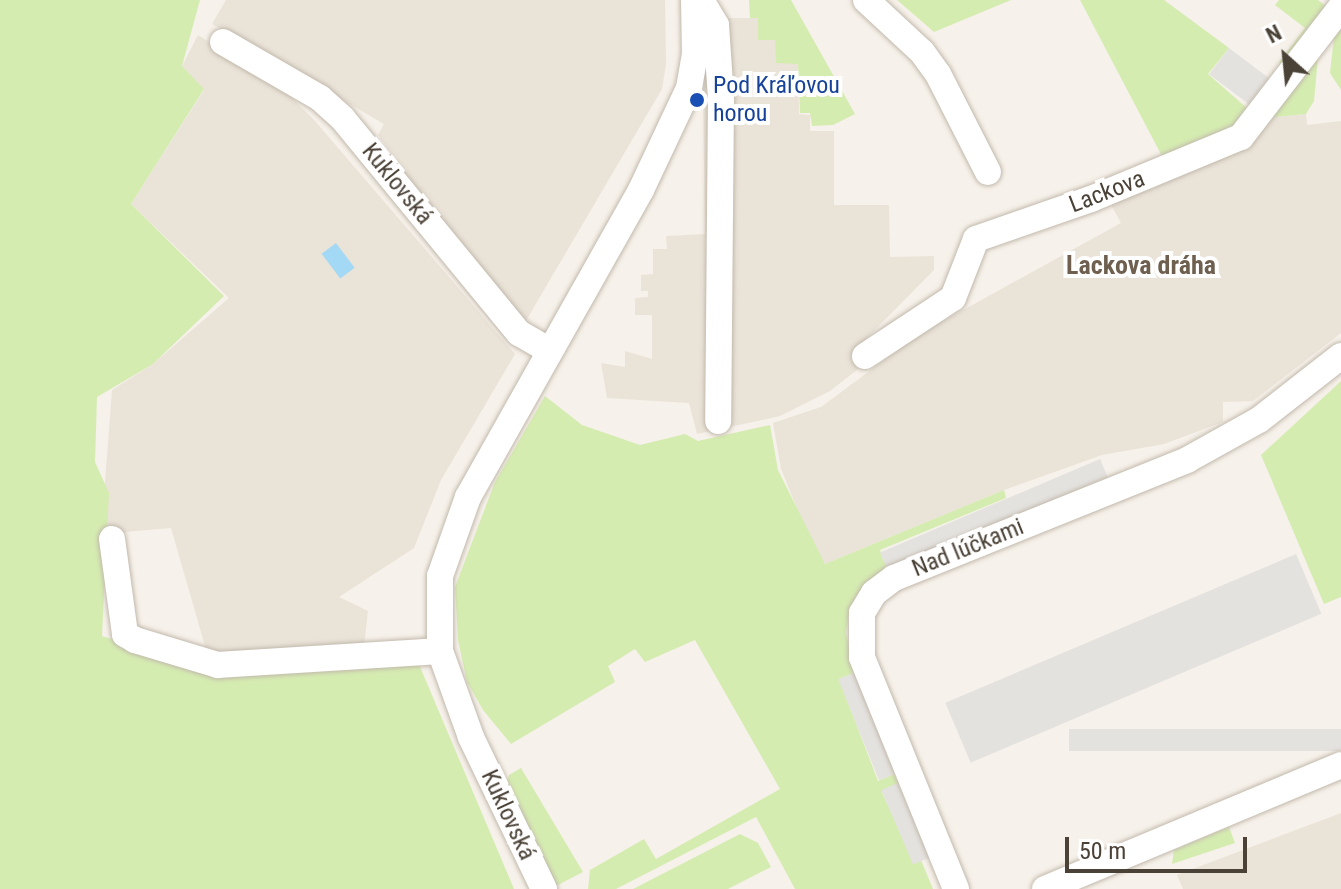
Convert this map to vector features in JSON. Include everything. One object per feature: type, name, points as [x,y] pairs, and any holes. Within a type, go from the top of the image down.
[{"type":"street","name":"Kuklovská","points":[[544,889],[471,737],[440,651],[436,611],[448,544],[468,497],[641,190],[689,88],[695,55],[694,0]]},
{"type":"street","points":[[701,0],[716,25],[721,98],[718,421]]},
{"type":"street","points":[[866,0],[922,52],[938,74],[988,172]]},
{"type":"street","name":"Lackova","points":[[865,356],[953,298],[976,239],[1091,199],[1241,137],[1341,7]]},
{"type":"street","name":"Kuklovská","points":[[223,42],[320,98],[343,119],[519,333],[549,350]]},
{"type":"street","name":"Nad lúčkami","points":[[956,889],[899,756],[862,657],[862,613],[874,593],[894,578],[1212,448],[1259,420],[1341,356]]},
{"type":"street","points":[[112,539],[125,634],[135,640],[218,665],[440,651]]},
{"type":"street","points":[[1045,889],[1341,765]]},
{"type":"shaded area","points":[[226,0],[665,0],[666,64],[662,89],[524,324],[392,165],[396,159],[378,135],[384,124],[212,24]]},
{"type":"shaded area","points":[[727,18],[758,18],[798,64],[799,114],[810,115],[810,131],[834,131],[834,205],[889,205],[890,257],[934,256],[934,270],[853,352],[862,366],[830,391],[780,416],[697,434],[689,403],[607,398],[601,363],[625,367],[625,351],[652,359],[652,315],[635,315],[635,298],[648,297],[648,291],[641,291],[641,275],[653,274],[653,249],[667,249],[666,236],[705,234],[703,89],[709,67],[728,65]]},
{"type":"shaded area","points":[[198,35],[281,87],[315,121],[515,354],[441,480],[414,548],[339,597],[368,611],[364,646],[207,653],[171,528],[101,534],[112,390],[153,364],[229,298],[131,204],[204,90],[182,66]]},
{"type":"shaded area","points":[[1229,48],[1272,80],[1252,107],[1209,74]]},
{"type":"shaded area","points":[[1306,114],[1307,125],[1341,121],[1341,333],[1253,401],[1223,402],[1223,422],[1164,444],[1102,455],[1004,490],[825,564],[816,555],[781,469],[773,423],[821,407],[918,335],[1121,223],[1108,199],[1266,118]]},
{"type":"shaded area","points":[[1100,459],[1108,478],[888,572],[880,552]]},
{"type":"shaded area","points":[[1296,554],[1321,614],[971,763],[945,703]]},
{"type":"shaded area","points":[[854,673],[895,774],[879,780],[838,679]]},
{"type":"shaded area","points":[[1069,729],[1341,729],[1341,751],[1069,751]]},
{"type":"shaded area","points":[[898,783],[930,858],[913,865],[881,790]]},
{"type":"shaded area","points":[[1341,813],[1341,889],[1183,889],[1177,875]]},
{"type":"green space","points":[[0,0],[200,0],[182,66],[204,89],[131,204],[224,296],[153,364],[97,397],[95,462],[109,493],[102,636],[216,673],[418,662],[514,889],[0,889]]},
{"type":"green space","points":[[749,0],[791,0],[855,114],[833,125],[812,126],[810,113],[800,113],[798,64],[776,63],[775,40],[758,40],[758,18],[750,18]]},
{"type":"green space","points":[[897,0],[1011,0],[934,32]]},
{"type":"green space","points":[[1080,0],[1164,0],[1229,48],[1208,74],[1248,109],[1243,122],[1164,160]]},
{"type":"green space","points":[[1279,0],[1318,0],[1331,10],[1282,65],[1279,62],[1305,28],[1275,5]]},
{"type":"green space","points":[[1335,27],[1341,27],[1341,90],[1330,73]]},
{"type":"green space","points":[[1319,47],[1314,101],[1306,114],[1266,118]]},
{"type":"green space","points":[[1341,381],[1341,597],[1324,604],[1261,455]]},
{"type":"green space","points":[[545,396],[582,425],[640,445],[685,434],[698,441],[770,425],[778,470],[825,564],[1004,490],[1006,498],[880,550],[887,567],[856,596],[849,612],[846,633],[854,673],[839,679],[878,781],[894,774],[898,783],[882,792],[914,863],[921,860],[933,889],[795,889],[756,817],[616,889],[588,889],[590,870],[644,839],[656,859],[780,789],[695,640],[645,662],[635,649],[608,666],[615,682],[511,744],[483,710],[467,682],[458,640],[455,587],[495,482]]},
{"type":"green space","points":[[521,768],[583,872],[556,886],[506,785],[509,775]]},
{"type":"green space","points":[[1229,827],[1235,843],[1172,864],[1174,850]]},
{"type":"green space","points":[[740,834],[758,843],[771,867],[728,889],[633,889]]},
{"type":"water","points":[[336,243],[355,268],[340,279],[322,254]]},
{"type":"place","name":"Pod Kráľovou horou","points":[[697,100]]},
{"type":"district","name":"Lackova dráha","points":[[1141,266]]}]
